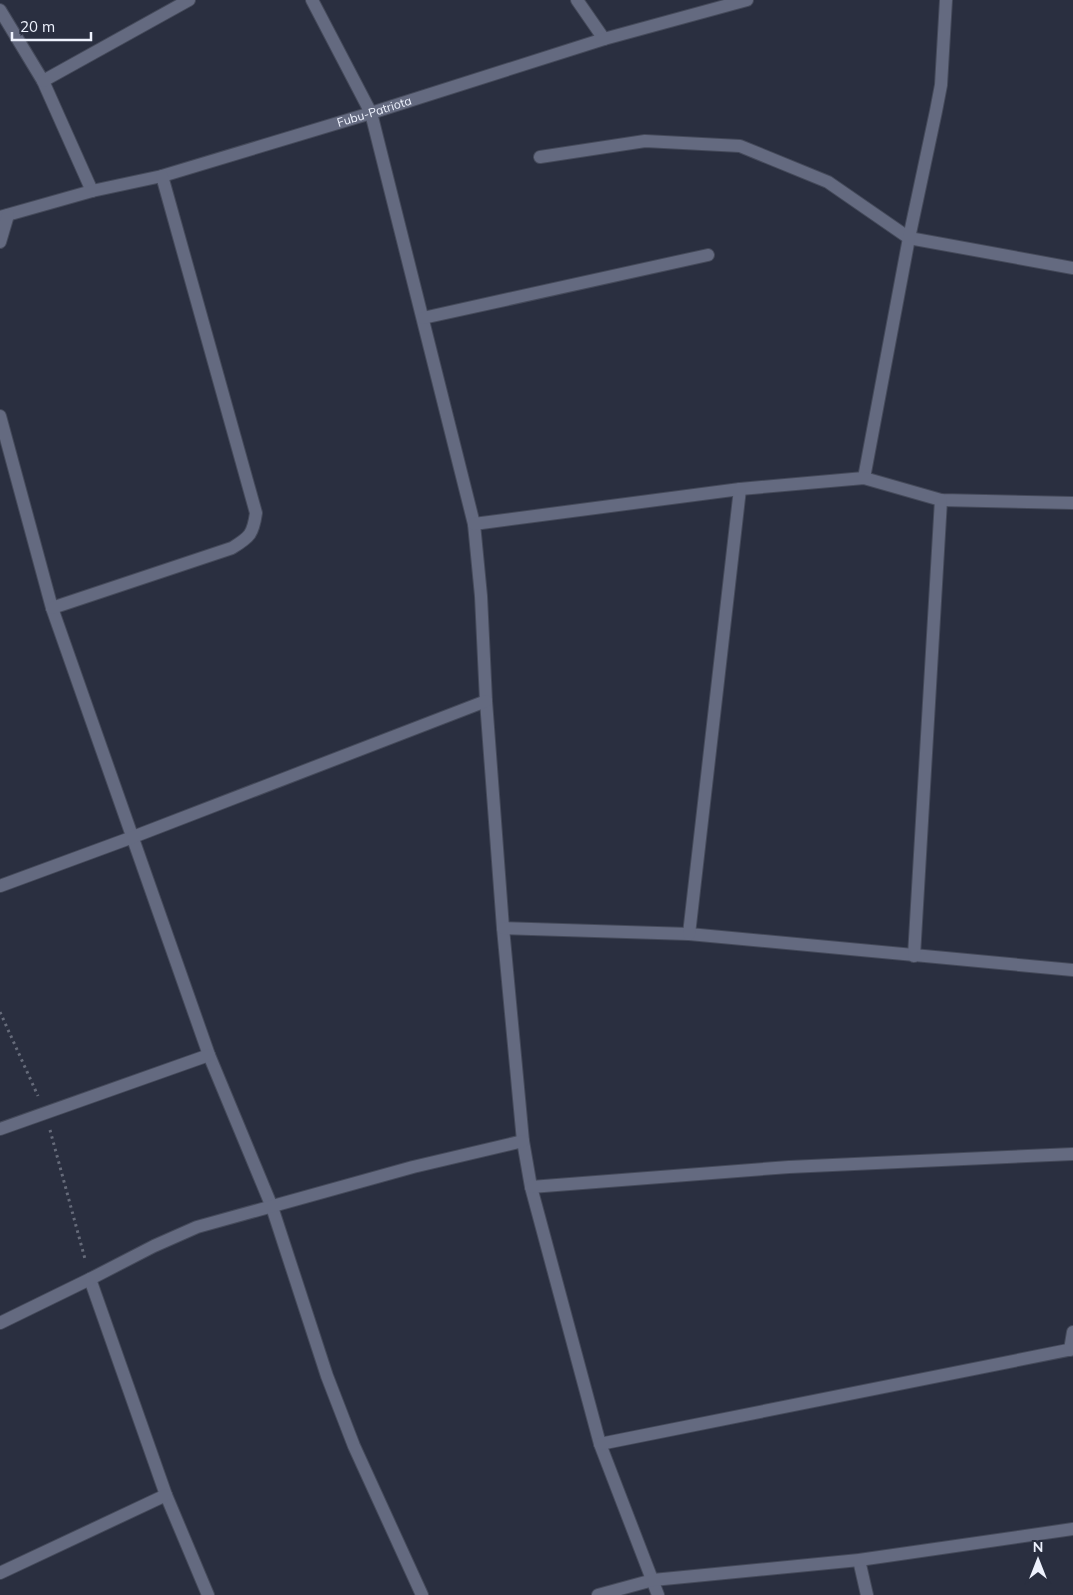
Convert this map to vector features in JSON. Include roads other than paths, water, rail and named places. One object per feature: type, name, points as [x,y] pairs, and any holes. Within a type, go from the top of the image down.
[{"type":"street","points":[[43,81],[189,0]]},
{"type":"street","points":[[312,0],[371,113],[474,524],[481,596],[486,701],[503,928],[523,1141],[531,1187],[600,1444],[658,1595]]},
{"type":"street","points":[[577,0],[604,39]]},
{"type":"street","name":"Fubu-Patriota","points":[[4,216],[92,191],[162,176],[371,113],[604,39],[747,0]]},
{"type":"street","points":[[864,478],[909,238],[941,85],[946,0]]},
{"type":"street","points":[[0,10],[43,81],[92,191]]},
{"type":"street","points":[[540,157],[645,141],[740,146],[828,182],[909,238],[1073,268]]},
{"type":"street","points":[[52,608],[232,548],[245,540],[254,529],[256,513],[162,176]]},
{"type":"street","points":[[0,242],[4,216]]},
{"type":"street","points":[[423,318],[708,255]]},
{"type":"street","points":[[0,416],[52,608],[209,1055],[272,1207],[327,1376],[347,1429],[422,1595]]},
{"type":"street","points":[[474,524],[740,489],[864,478],[941,500],[1073,503]]},
{"type":"street","points":[[689,934],[740,489]]},
{"type":"street","points":[[914,956],[941,500]]},
{"type":"street","points":[[0,886],[133,837],[486,701]]},
{"type":"street","points":[[503,928],[689,934],[1073,970]]},
{"type":"street","points":[[0,1129],[209,1055]]},
{"type":"street","points":[[0,1323],[181,1232],[413,1167],[523,1141]]},
{"type":"street","points":[[531,1187],[789,1168],[1073,1154]]},
{"type":"street","points":[[90,1279],[166,1495],[208,1595]]},
{"type":"street","points":[[600,1444],[1072,1350],[1073,1332]]},
{"type":"street","points":[[0,1573],[166,1495]]},
{"type":"street","points":[[598,1595],[652,1580],[859,1560],[1073,1529]]},
{"type":"street","points":[[859,1560],[867,1595]]}]
